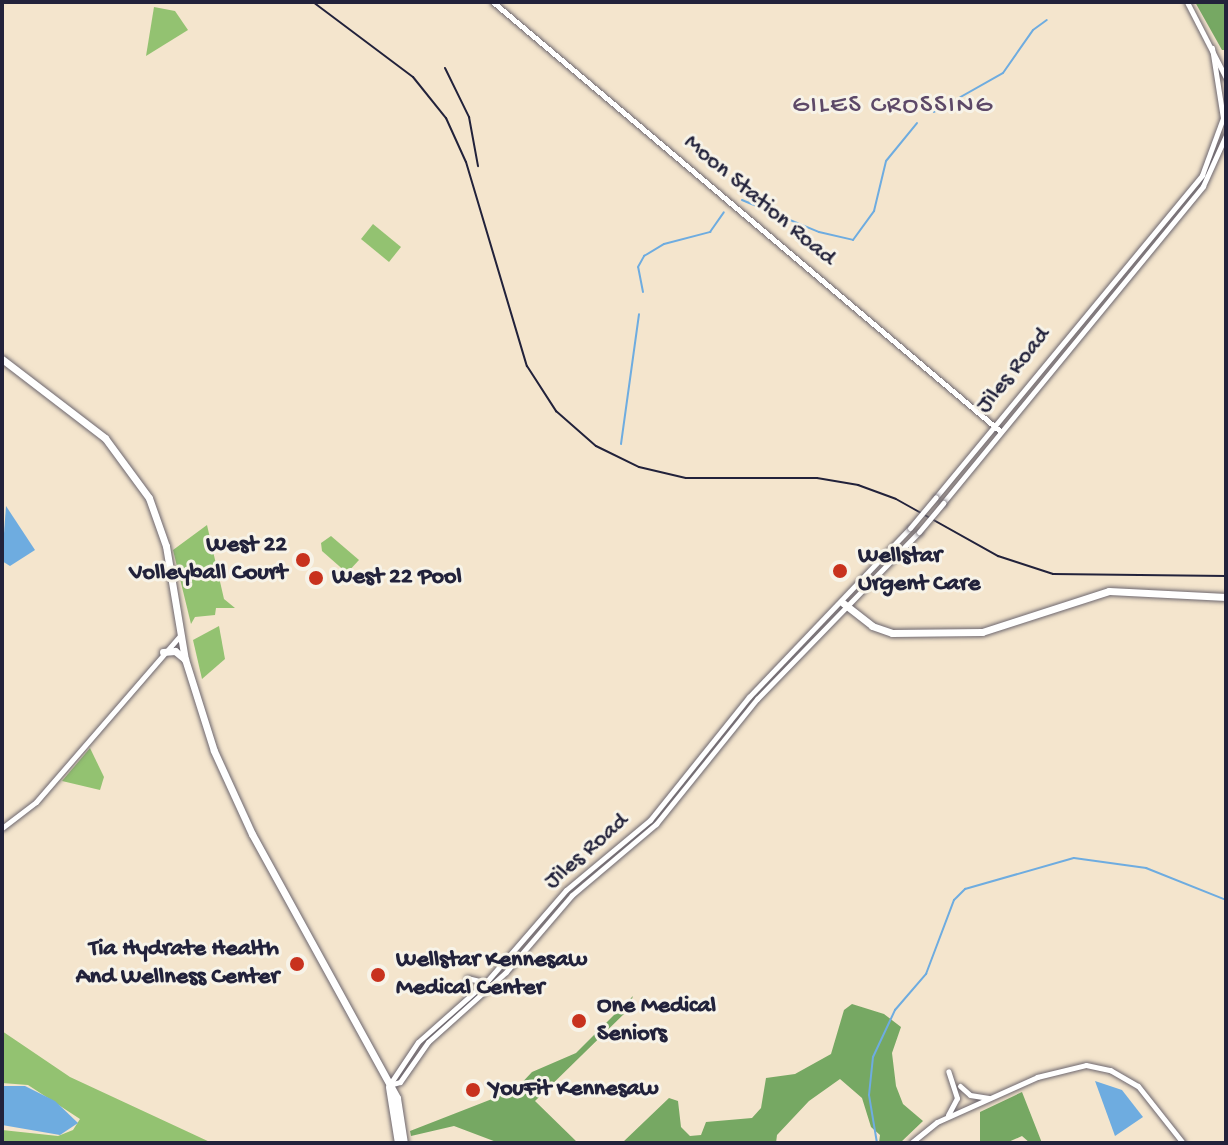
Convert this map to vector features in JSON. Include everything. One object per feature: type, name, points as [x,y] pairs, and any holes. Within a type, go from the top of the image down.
[{"type":"main road","points":[[2,359],[98,431],[142,483],[163,535],[185,659],[214,751],[248,826],[397,1098],[404,1143]]},
{"type":"main road","points":[[846,605],[892,633],[982,632],[1109,591],[1226,597]]},
{"type":"main road","points":[[163,652],[175,651],[185,659]]},
{"type":"main road","points":[[389,1085],[398,1143]]},
{"type":"street","name":"Moon Station Road","points":[[493,2],[1000,431]]},
{"type":"street","name":"Jiles Road","points":[[1187,2],[1226,78]]},
{"type":"street","name":"Jiles Road","points":[[389,1085],[400,1082],[422,1047],[496,982],[581,886],[656,824],[757,699],[846,605],[1207,166],[1223,118],[1212,48]]},
{"type":"street","name":"Jiles Road","points":[[389,1085],[427,1033],[488,980],[566,890],[650,820],[743,703],[919,532],[1203,186],[1226,135]]},
{"type":"street","points":[[2,828],[36,802],[180,636]]},
{"type":"street","points":[[467,978],[488,980]]},
{"type":"street","points":[[911,1143],[945,1119],[1061,1068],[1101,1067],[1138,1086],[1183,1143]]},
{"type":"street","points":[[384,1074],[398,1069]]},
{"type":"street","points":[[945,1119],[957,1098],[948,1071]]},
{"type":"street","points":[[960,1086],[970,1095],[990,1098]]},
{"type":"green space","points":[[1195,2],[1226,2],[1226,50],[1222,50]]},
{"type":"green space","points":[[154,7],[175,11],[188,30],[146,56]]},
{"type":"green space","points":[[373,224],[401,247],[389,262],[361,239]]},
{"type":"green space","points":[[207,525],[224,599],[235,608],[216,608],[215,615],[195,617],[191,624],[173,550]]},
{"type":"green space","points":[[331,536],[359,560],[347,573],[322,551],[321,543]]},
{"type":"green space","points":[[219,626],[225,659],[202,679],[193,640]]},
{"type":"green space","points":[[90,748],[104,777],[100,790],[62,781]]},
{"type":"green space","points":[[633,996],[628,1010],[535,1101],[578,1143],[499,1143],[454,1126],[411,1136],[410,1131],[515,1090],[532,1072],[576,1053]]},
{"type":"green space","points":[[852,1004],[884,1014],[901,1027],[892,1053],[896,1086],[903,1104],[923,1121],[900,1143],[879,1143],[880,1135],[871,1127],[862,1098],[840,1079],[809,1101],[777,1135],[776,1143],[622,1143],[669,1098],[678,1101],[681,1127],[690,1136],[701,1135],[706,1122],[752,1118],[761,1108],[766,1078],[795,1074],[831,1054],[844,1010]]},
{"type":"green space","points":[[2,1031],[70,1077],[212,1143],[2,1143],[2,1130],[58,1136],[73,1130],[80,1119],[28,1085],[2,1083]]},
{"type":"green space","points":[[1022,1092],[1042,1143],[1030,1143],[1022,1136],[1006,1143],[980,1143],[980,1112]]},
{"type":"water","points":[[6,506],[35,550],[10,566],[2,561]]},
{"type":"water","points":[[1095,1081],[1122,1090],[1143,1117],[1115,1136]]},
{"type":"water","points":[[2,1086],[25,1086],[55,1101],[78,1123],[60,1135],[2,1125]]},
{"type":"waterway","points":[[934,112],[1003,73],[1033,30],[1047,20]]},
{"type":"waterway","points":[[742,200],[819,232],[853,240],[874,211],[886,161],[917,123]]},
{"type":"waterway","points":[[643,292],[638,267],[644,256],[664,244],[710,232],[724,212]]},
{"type":"waterway","points":[[621,444],[639,314]]},
{"type":"waterway","points":[[877,1143],[869,1095],[873,1057],[895,1010],[926,974],[954,900],[965,889],[1074,858],[1146,868],[1226,900]]},
{"type":"railway","points":[[313,2],[413,77],[446,118],[466,162],[527,366],[556,411],[596,446],[639,467],[686,478],[817,478],[858,485],[896,499],[998,556],[1053,574],[1226,576]]},
{"type":"railway","points":[[445,68],[469,117],[478,166]]},
{"type":"place","name":"West 22 Volleyball Court","points":[[303,560]]},
{"type":"place","name":"Wellstar Urgent Care","points":[[840,571]]},
{"type":"place","name":"West 22 Pool","points":[[316,578]]},
{"type":"place","name":"Tia Hydrate Health And Wellness Center","points":[[297,964]]},
{"type":"place","name":"Wellstar Kennesaw Medical Center","points":[[378,975]]},
{"type":"place","name":"One Medical Seniors","points":[[579,1021]]},
{"type":"place","name":"YouFit Kennesaw","points":[[473,1090]]},
{"type":"district","name":"GILES CROSSING","points":[[893,107]]}]
